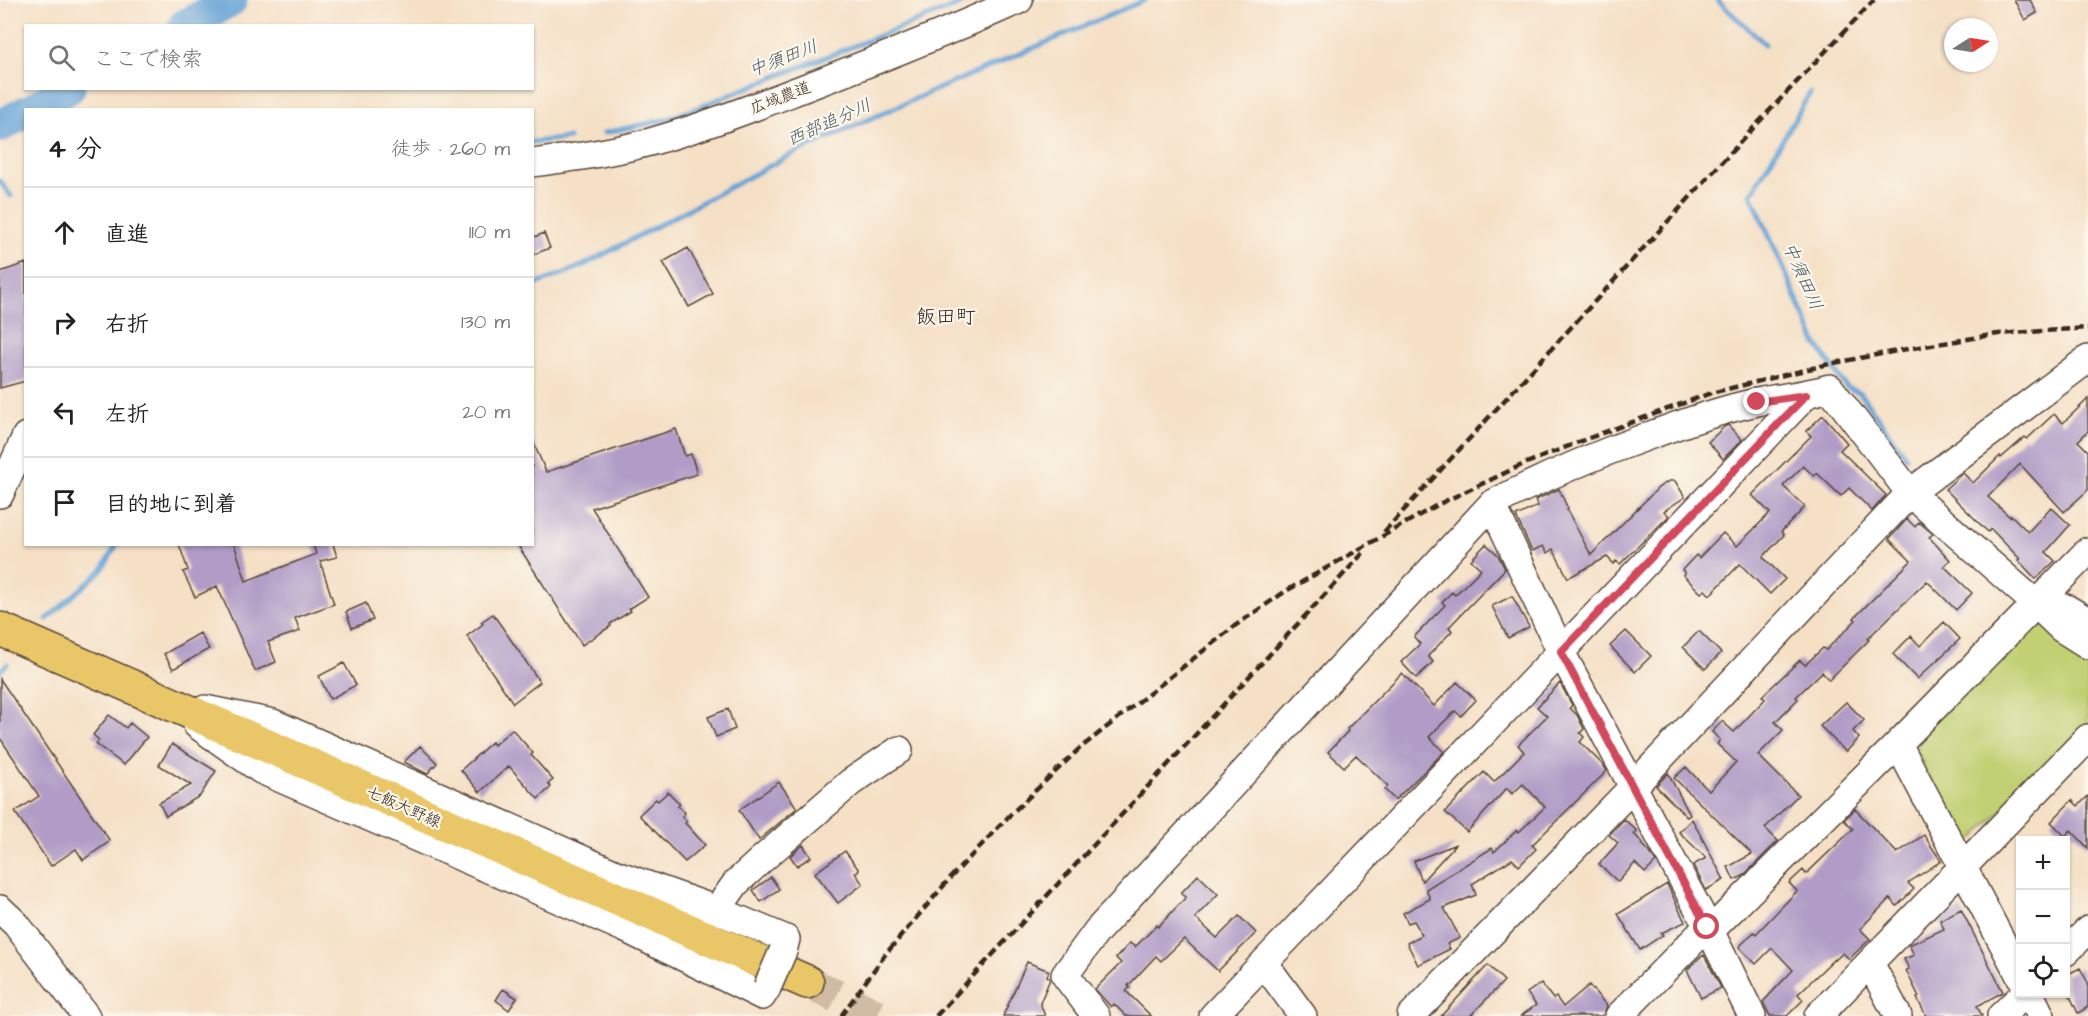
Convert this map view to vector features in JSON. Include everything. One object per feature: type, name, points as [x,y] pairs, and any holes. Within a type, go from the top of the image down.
[{"type":"main road","name":"七飯大野線","points":[[0,629],[807,982]]},
{"type":"street","name":"広域農道","points":[[534,163],[591,156],[666,138],[866,64],[955,29],[1019,0]]},
{"type":"street","points":[[1411,1016],[1633,787],[1910,493],[2088,359]]},
{"type":"street","points":[[1096,1016],[1065,975],[1097,931],[1492,504],[1533,482],[1685,422],[1757,402],[1806,395],[1830,388],[1910,493],[2061,628],[2088,645]]},
{"type":"street","points":[[1213,1016],[1806,395]]},
{"type":"street","points":[[0,494],[24,440]]},
{"type":"street","points":[[1492,504],[1561,652],[1752,1016]]},
{"type":"street","points":[[1619,1016],[1898,744],[2088,550]]},
{"type":"street","points":[[2035,603],[2066,608],[2088,621]]},
{"type":"street","points":[[158,698],[273,723],[616,874],[717,910],[786,939],[767,988],[762,996],[624,928],[261,770],[158,698]]},
{"type":"street","points":[[1818,1016],[2088,738]]},
{"type":"street","points":[[1898,744],[2016,968]]},
{"type":"street","points":[[717,910],[736,883],[760,861],[851,783],[899,750]]},
{"type":"street","points":[[0,909],[16,924],[86,1016]]},
{"type":"street","points":[[2070,948],[2088,930]]},
{"type":"street","points":[[1264,963],[1304,1016]]},
{"type":"street","points":[[1870,963],[1898,1016]]},
{"type":"street","points":[[2001,1016],[2019,998]]},
{"type":"street","points":[[2032,998],[2041,1016]]},
{"type":"green space","points":[[2042,621],[2088,653],[2088,723],[1973,839],[1958,838],[1917,752],[1919,735],[2032,626]]},
{"type":"building","points":[[2014,0],[2030,0],[2037,13],[2025,20]]},
{"type":"building","points":[[544,233],[550,248],[534,254],[534,237]]},
{"type":"building","points":[[688,248],[713,294],[689,307],[663,262]]},
{"type":"building","points":[[24,264],[24,382],[0,388],[0,272]]},
{"type":"building","points":[[2088,399],[2088,431],[2078,441],[2088,451],[2088,490],[2064,512],[2020,464],[1988,497],[2028,532],[2051,507],[2070,525],[2046,552],[2055,561],[2036,579],[1991,529],[1988,532],[1945,489],[1963,473],[1973,483],[2000,456],[2001,458],[2025,437],[2027,439],[2054,414],[2063,423]]},
{"type":"building","points":[[1823,415],[1847,443],[1840,450],[1886,495],[1872,511],[1849,488],[1841,496],[1817,473],[1814,476],[1803,466],[1783,486],[1805,507],[1781,532],[1784,535],[1763,557],[1785,579],[1770,594],[1740,564],[1710,595],[1705,590],[1701,593],[1683,575],[1685,573],[1682,570],[1696,555],[1699,558],[1723,533],[1737,546],[1770,513],[1752,495],[1811,436],[1806,431]]},
{"type":"building","points":[[1728,425],[1742,440],[1723,459],[1708,442]]},
{"type":"building","points":[[676,429],[685,456],[691,454],[697,474],[592,508],[648,597],[582,645],[518,546],[534,546],[534,444],[546,472]]},
{"type":"building","points":[[1669,481],[1675,481],[1685,497],[1664,511],[1669,516],[1620,564],[1616,561],[1614,564],[1607,557],[1568,578],[1553,549],[1547,553],[1543,546],[1532,551],[1516,516],[1538,506],[1535,500],[1559,489],[1567,510],[1591,555],[1659,487]]},
{"type":"building","points":[[1907,519],[1915,527],[1919,522],[1933,534],[1929,537],[1950,560],[1944,566],[1972,593],[1956,610],[1927,581],[1867,639],[1869,640],[1829,680],[1822,672],[1796,697],[1798,699],[1775,722],[1783,730],[1758,755],[1798,795],[1765,828],[1778,841],[1743,876],[1734,880],[1728,867],[1752,854],[1674,778],[1686,767],[1709,791],[1736,762],[1717,744],[1720,740],[1712,732],[1722,721],[1734,732],[1765,699],[1762,696],[1800,660],[1805,665],[1823,648],[1826,650],[1856,620],[1854,618],[1911,561],[1889,539]]},
{"type":"building","points":[[1486,544],[1498,555],[1505,569],[1449,627],[1452,631],[1428,656],[1433,662],[1416,678],[1401,662],[1420,644],[1414,637],[1445,605],[1442,602],[1452,592],[1455,595],[1481,569],[1471,560]]},
{"type":"building","points":[[180,546],[235,546],[246,581],[316,554],[314,546],[334,546],[337,557],[320,561],[334,604],[295,618],[300,631],[268,642],[276,662],[255,671],[217,586],[195,597],[183,572],[188,570]]},
{"type":"building","points":[[1512,596],[1529,627],[1508,638],[1492,606]]},
{"type":"building","points":[[366,603],[373,620],[352,628],[346,612]]},
{"type":"building","points":[[493,614],[540,682],[513,703],[467,636]]},
{"type":"building","points":[[1944,622],[1960,639],[1917,679],[1893,654],[1911,636],[1920,646]]},
{"type":"building","points":[[1626,631],[1651,656],[1635,672],[1610,646]]},
{"type":"building","points":[[1699,631],[1721,653],[1705,669],[1683,647]]},
{"type":"building","points":[[200,633],[209,649],[173,669],[164,654]]},
{"type":"building","points":[[344,663],[356,685],[330,699],[319,676]]},
{"type":"building","points":[[1402,673],[1434,706],[1457,682],[1476,700],[1461,716],[1455,711],[1429,737],[1444,752],[1395,800],[1385,790],[1388,786],[1356,755],[1344,767],[1328,752],[1348,731],[1347,729]]},
{"type":"building","points":[[0,679],[110,841],[83,860],[76,849],[51,866],[15,812],[39,796],[0,738]]},
{"type":"building","points":[[1560,683],[1572,705],[1570,708],[1577,715],[1584,729],[1580,733],[1584,737],[1580,742],[1607,771],[1532,845],[1536,849],[1519,866],[1512,859],[1472,884],[1476,895],[1444,908],[1460,938],[1447,944],[1450,949],[1418,965],[1407,943],[1422,935],[1414,921],[1408,923],[1403,913],[1430,899],[1426,889],[1492,848],[1494,852],[1545,807],[1523,784],[1512,794],[1507,788],[1467,832],[1445,812],[1484,772],[1494,782],[1524,752],[1518,745],[1547,716],[1537,707]]},
{"type":"building","points":[[1846,702],[1864,720],[1853,731],[1859,738],[1846,752],[1820,726]]},
{"type":"building","points":[[728,709],[735,729],[716,737],[708,717]]},
{"type":"building","points":[[109,715],[126,728],[130,723],[147,737],[124,765],[96,744],[99,740],[93,735]]},
{"type":"building","points":[[512,729],[553,780],[548,784],[551,787],[538,799],[509,766],[480,792],[461,770],[492,742],[494,745]]},
{"type":"building","points":[[172,744],[216,771],[200,796],[166,816],[159,803],[191,785],[159,765]]},
{"type":"building","points":[[420,746],[437,763],[427,774],[404,762]]},
{"type":"building","points":[[1668,773],[1690,815],[1687,817],[1656,786]]},
{"type":"building","points":[[779,782],[797,808],[759,840],[739,810]]},
{"type":"building","points":[[668,792],[685,813],[682,816],[687,821],[685,823],[705,845],[685,862],[639,815],[656,799],[658,801]]},
{"type":"building","points":[[2088,796],[2088,848],[2071,830],[2065,836],[2051,822],[2072,800],[2078,806]]},
{"type":"building","points":[[1855,809],[1897,853],[1924,835],[1941,861],[1908,883],[1914,889],[1897,906],[1890,898],[1860,929],[1870,939],[1849,959],[1843,953],[1834,959],[1798,994],[1803,1000],[1787,1016],[1770,1016],[1763,1002],[1793,970],[1772,948],[1756,964],[1739,947],[1754,932],[1756,934],[1797,891],[1789,883],[1803,870],[1806,874],[1853,829],[1844,820]]},
{"type":"building","points":[[1624,819],[1637,831],[1634,834],[1656,862],[1645,873],[1635,863],[1618,882],[1599,864],[1618,843],[1609,835]]},
{"type":"building","points":[[1692,819],[1724,880],[1706,890],[1693,865],[1706,858],[1679,832]]},
{"type":"building","points":[[1456,844],[1422,881],[1414,861]]},
{"type":"building","points":[[803,845],[811,857],[797,866],[790,856]]},
{"type":"building","points":[[845,851],[859,870],[855,873],[863,884],[838,903],[815,873]]},
{"type":"building","points":[[1198,875],[1218,894],[1195,918],[1217,938],[1239,916],[1256,933],[1218,971],[1184,939],[1161,961],[1156,956],[1126,991],[1151,1016],[1126,1016],[1114,1004],[1111,1007],[1095,989],[1121,963],[1116,958],[1130,943],[1135,947],[1157,925],[1158,927],[1186,897],[1181,893]]},
{"type":"building","points":[[771,877],[779,889],[761,902],[753,890]]},
{"type":"building","points":[[1667,884],[1685,922],[1661,933],[1663,935],[1640,950],[1618,914]]},
{"type":"building","points":[[1961,909],[2003,992],[1977,1006],[1982,1016],[1926,1016],[1906,970],[1909,969],[1904,959],[1914,955],[1909,945],[1944,929],[1940,920]]},
{"type":"building","points":[[1704,955],[1721,988],[1701,998],[1687,970]]},
{"type":"building","points":[[1027,962],[1049,971],[1047,976],[1050,979],[1040,1003],[1045,1016],[1003,1016]]},
{"type":"building","points":[[1488,965],[1504,981],[1470,1016],[1441,1016]]},
{"type":"building","points":[[2080,968],[2088,983],[2088,1007],[2078,1013],[2070,996],[2070,973]]},
{"type":"building","points":[[1541,983],[1553,999],[1556,997],[1563,1007],[1589,985],[1607,1006],[1604,1014],[1601,1016],[1521,1016],[1536,1005],[1527,993]]},
{"type":"building","points":[[503,989],[517,998],[509,1010],[496,1000]]},
{"type":"waterway","points":[[188,24],[231,0]]},
{"type":"waterway","name":"中須田川","points":[[604,133],[668,119],[971,0]]},
{"type":"waterway","name":"西部追分川","points":[[534,285],[582,266],[790,155],[1145,0]]},
{"type":"waterway","name":"中須田川","points":[[1717,0],[1765,44]]},
{"type":"waterway","points":[[34,108],[66,90]]},
{"type":"waterway","name":"中須田川","points":[[1810,93],[1751,194],[1816,343],[1846,387],[1860,393],[1906,457]]},
{"type":"waterway","points":[[0,126],[24,113]]},
{"type":"waterway","name":"中須田川","points":[[534,142],[569,138]]},
{"type":"waterway","name":"中須田川","points":[[0,181],[11,196]]},
{"type":"waterway","name":"西部追分川","points":[[47,619],[102,570],[116,546]]},
{"type":"waterway","name":"西部追分川","points":[[0,671],[7,664]]},
{"type":"tunnel","points":[[807,982],[877,1016]]},
{"type":"railway","points":[[1384,532],[1756,125],[1874,0]]},
{"type":"railway","points":[[841,1016],[884,956],[951,877],[1010,815],[1079,749],[1236,625],[1286,591],[1439,504],[1524,464],[1711,393],[1829,364],[1907,349],[1998,334],[2088,328]]},
{"type":"railway","points":[[936,1016],[1365,551]]},
{"type":"district","name":"飯田町","points":[[946,316]]},
{"type":"route","points":[[1707,927],[1561,652],[1806,395],[1757,402]]}]
